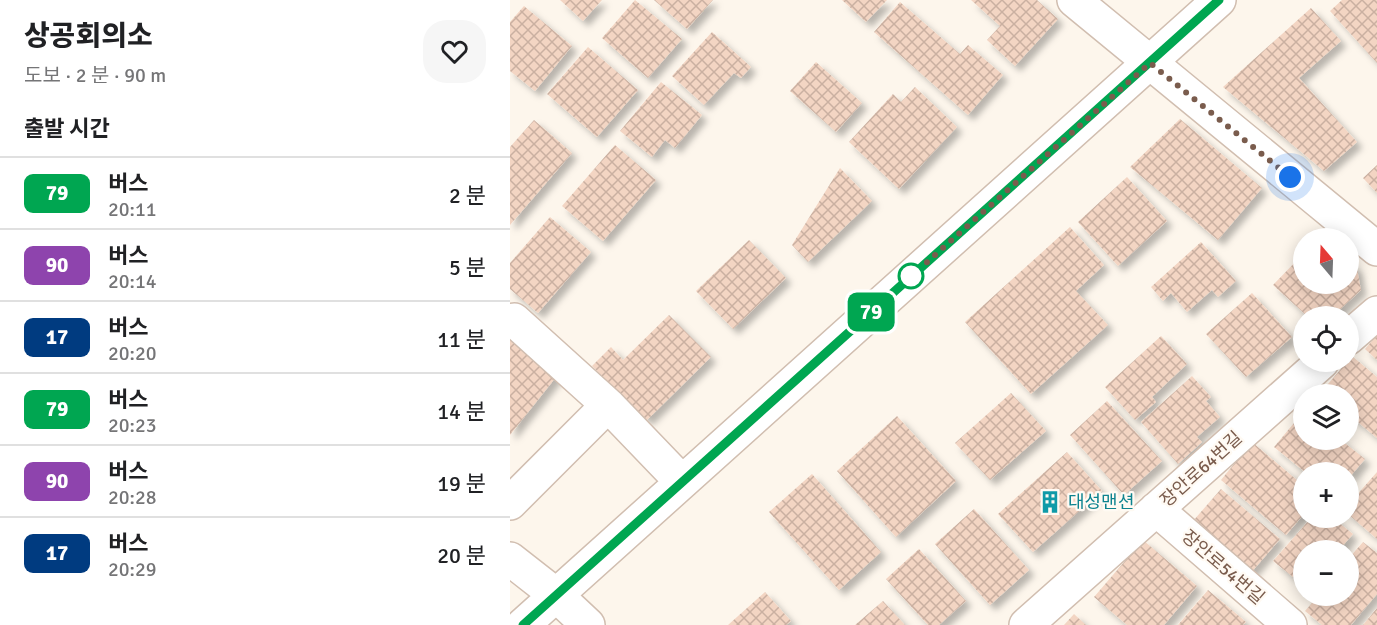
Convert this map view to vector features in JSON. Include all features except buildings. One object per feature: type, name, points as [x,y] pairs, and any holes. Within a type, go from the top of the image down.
[{"type":"street","points":[[1074,0],[1377,249]]},
{"type":"street","points":[[523,625],[1219,0]]},
{"type":"street","points":[[1359,329],[1377,313]]},
{"type":"street","points":[[510,321],[514,320],[608,405],[682,482]]},
{"type":"street","name":"장안로64번길","points":[[1026,625],[1311,372]]},
{"type":"street","points":[[510,503],[608,405]]},
{"type":"street","name":"장안로54번길","points":[[1156,509],[1290,625]]},
{"type":"street","points":[[510,559],[556,595],[588,625]]},
{"type":"bus line","name":"79","points":[[523,625],[1219,0]]},
{"type":"place","name":"대성맨션","points":[[1050,502]]},
{"type":"route","points":[[911,276],[907,280],[1150,63],[1290,177]]}]
